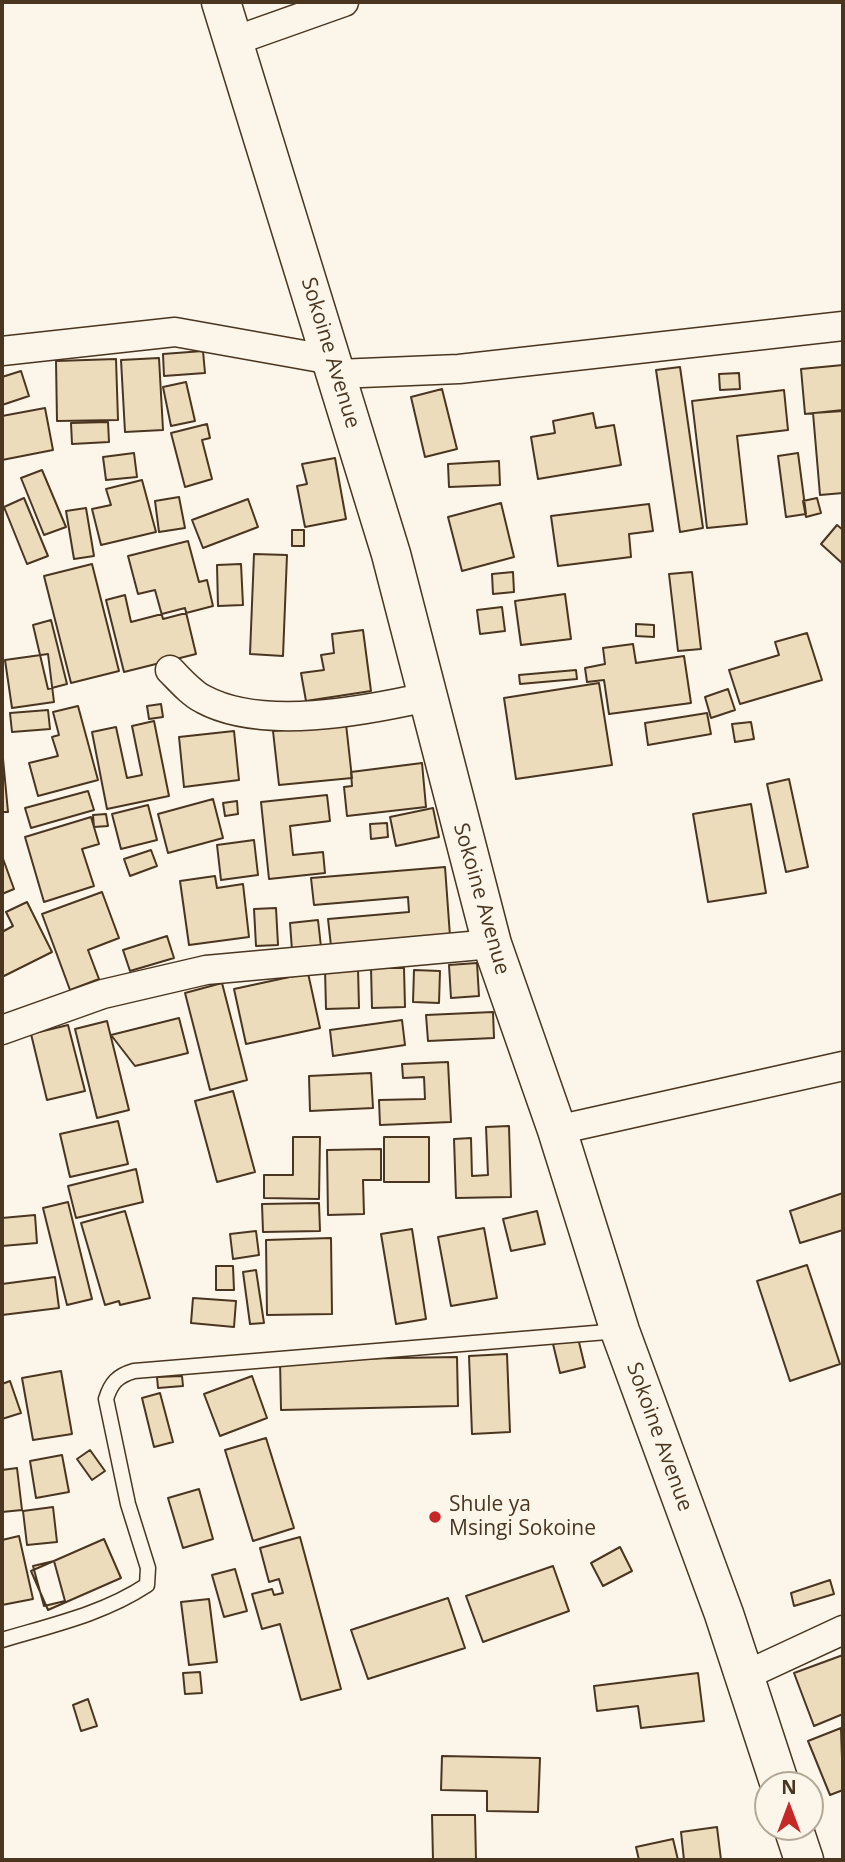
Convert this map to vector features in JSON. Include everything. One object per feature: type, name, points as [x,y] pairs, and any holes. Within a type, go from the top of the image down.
[{"type":"street","name":"Sokoine Avenue","points":[[221,2],[391,554],[492,944],[557,1130],[620,1331],[744,1675],[775,1771]]},
{"type":"street","points":[[234,41],[344,2]]},
{"type":"street","points":[[2,351],[175,332],[335,367],[459,369],[843,326]]},
{"type":"street","points":[[170,670],[199,698],[237,712],[341,714],[427,696]]},
{"type":"street","points":[[2,1030],[103,994],[206,970],[492,944]]},
{"type":"street","points":[[557,1130],[843,1066]]},
{"type":"street","points":[[744,1675],[843,1630]]},
{"type":"street","points":[[798,1841],[804,1860]]},
{"type":"lane","points":[[2,1640],[89,1614],[126,1599],[147,1585],[148,1568],[128,1504],[106,1399],[110,1385],[121,1375],[134,1371],[620,1331]]},
{"type":"building","points":[[203,351],[205,373],[164,376],[163,354]]},
{"type":"building","points":[[159,358],[163,430],[125,432],[121,360]]},
{"type":"building","points":[[116,359],[118,420],[57,421],[56,361]]},
{"type":"building","points":[[843,365],[843,410],[805,414],[801,369]]},
{"type":"building","points":[[680,367],[703,528],[680,532],[656,370]]},
{"type":"building","points":[[21,371],[29,396],[2,405],[2,377]]},
{"type":"building","points":[[739,373],[740,389],[720,390],[719,374]]},
{"type":"building","points":[[186,382],[195,421],[171,426],[163,387]]},
{"type":"building","points":[[442,389],[457,449],[425,457],[411,397]]},
{"type":"building","points":[[784,390],[788,430],[737,436],[747,524],[707,528],[692,401]]},
{"type":"building","points":[[45,408],[53,450],[2,460],[2,416]]},
{"type":"building","points":[[843,411],[843,493],[820,495],[813,413]]},
{"type":"building","points":[[593,413],[596,428],[614,425],[621,465],[538,479],[531,437],[555,433],[553,421]]},
{"type":"building","points":[[108,422],[109,442],[72,444],[71,423]]},
{"type":"building","points":[[207,424],[210,438],[202,440],[212,479],[185,487],[171,433]]},
{"type":"building","points":[[134,453],[137,477],[106,480],[103,457]]},
{"type":"building","points":[[798,453],[806,514],[786,517],[778,456]]},
{"type":"building","points":[[335,458],[346,519],[305,527],[297,486],[307,484],[302,464]]},
{"type":"building","points":[[499,461],[500,485],[449,487],[448,464]]},
{"type":"building","points":[[42,470],[66,527],[44,535],[21,478]]},
{"type":"building","points":[[142,480],[156,532],[101,545],[92,509],[111,505],[106,489]]},
{"type":"building","points":[[179,497],[185,528],[159,532],[155,501]]},
{"type":"building","points":[[24,498],[48,556],[27,564],[4,507]]},
{"type":"building","points":[[817,498],[821,513],[806,517],[803,501]]},
{"type":"building","points":[[248,499],[258,527],[203,548],[192,520]]},
{"type":"building","points":[[501,503],[514,557],[462,571],[448,517]]},
{"type":"building","points":[[649,504],[653,531],[629,534],[631,557],[558,566],[551,516]]},
{"type":"building","points":[[86,508],[94,556],[74,559],[66,511]]},
{"type":"building","points":[[837,525],[843,530],[843,564],[821,544]]},
{"type":"building","points":[[292,530],[304,530],[304,546],[292,546]]},
{"type":"building","points":[[188,541],[199,582],[207,580],[213,606],[163,619],[155,590],[138,594],[128,556]]},
{"type":"building","points":[[254,554],[287,555],[283,656],[250,654]]},
{"type":"building","points":[[92,564],[119,671],[71,683],[44,576]]},
{"type":"building","points":[[241,564],[243,605],[218,606],[217,565]]},
{"type":"building","points":[[513,572],[514,592],[493,594],[492,574]]},
{"type":"building","points":[[692,572],[701,649],[678,651],[669,574]]},
{"type":"building","points":[[565,594],[571,639],[521,645],[515,601]]},
{"type":"building","points":[[125,595],[131,622],[185,608],[196,654],[124,672],[106,600]]},
{"type":"building","points":[[502,607],[505,631],[480,634],[477,610]]},
{"type":"building","points":[[51,620],[67,684],[48,689],[33,625]]},
{"type":"building","points":[[636,624],[654,625],[654,637],[636,636]]},
{"type":"building","points":[[363,630],[371,691],[306,701],[301,673],[324,670],[321,655],[334,653],[332,634]]},
{"type":"building","points":[[807,633],[822,680],[740,704],[729,670],[779,655],[775,642]]},
{"type":"building","points":[[633,644],[636,663],[684,656],[691,703],[609,714],[604,680],[587,682],[585,668],[605,664],[603,648]]},
{"type":"building","points":[[48,654],[54,702],[12,708],[5,660]]},
{"type":"building","points":[[576,670],[577,679],[520,684],[519,675]]},
{"type":"building","points":[[599,683],[612,765],[516,779],[504,698]]},
{"type":"building","points":[[728,689],[735,710],[711,718],[705,697]]},
{"type":"building","points":[[161,704],[163,717],[149,719],[147,706]]},
{"type":"building","points":[[78,706],[98,780],[38,796],[29,763],[58,756],[52,737],[59,735],[53,712]]},
{"type":"building","points":[[48,710],[50,729],[12,732],[10,713]]},
{"type":"building","points":[[707,713],[711,734],[648,745],[645,723]]},
{"type":"building","points":[[154,721],[169,796],[107,809],[92,732],[116,727],[127,778],[142,775],[132,726]]},
{"type":"building","points":[[751,722],[754,739],[735,742],[732,724]]},
{"type":"building","points":[[346,724],[352,778],[279,785],[273,731]]},
{"type":"building","points":[[234,731],[239,780],[184,787],[179,737]]},
{"type":"building","points":[[2,748],[8,812],[2,812]]},
{"type":"building","points":[[422,763],[426,807],[347,816],[344,787],[352,786],[351,772]]},
{"type":"building","points":[[789,779],[808,867],[786,872],[767,784]]},
{"type":"building","points":[[88,791],[94,810],[31,828],[25,808]]},
{"type":"building","points":[[327,795],[330,821],[290,826],[293,855],[323,852],[325,873],[269,879],[261,802]]},
{"type":"building","points":[[213,799],[223,838],[168,853],[158,814]]},
{"type":"building","points":[[237,801],[238,814],[225,816],[223,803]]},
{"type":"building","points":[[751,804],[766,893],[708,902],[693,814]]},
{"type":"building","points":[[148,805],[157,840],[121,849],[112,814]]},
{"type":"building","points":[[433,808],[439,837],[396,846],[390,817]]},
{"type":"building","points":[[106,814],[108,826],[94,827],[93,815]]},
{"type":"building","points":[[91,817],[99,844],[82,849],[94,886],[44,902],[25,837]]},
{"type":"building","points":[[387,823],[388,837],[371,839],[370,824]]},
{"type":"building","points":[[254,840],[258,875],[221,880],[217,845]]},
{"type":"building","points":[[151,850],[157,866],[130,876],[124,859]]},
{"type":"building","points":[[2,856],[14,889],[2,894]]},
{"type":"building","points":[[445,867],[450,936],[331,946],[328,919],[409,912],[408,897],[314,905],[311,878]]},
{"type":"building","points":[[215,876],[217,888],[243,884],[249,937],[189,945],[180,881]]},
{"type":"building","points":[[102,892],[119,938],[88,950],[99,979],[70,990],[42,914]]},
{"type":"building","points":[[27,902],[52,952],[2,977],[2,932],[13,926],[6,912]]},
{"type":"building","points":[[276,908],[278,945],[256,946],[254,909]]},
{"type":"building","points":[[318,920],[321,947],[292,950],[290,923]]},
{"type":"building","points":[[167,936],[174,958],[130,971],[123,950]]},
{"type":"building","points":[[477,963],[479,996],[451,998],[449,965]]},
{"type":"building","points":[[358,968],[359,1008],[326,1009],[325,969]]},
{"type":"building","points":[[371,968],[404,968],[405,1007],[372,1008]]},
{"type":"building","points":[[414,970],[440,971],[439,1003],[413,1002]]},
{"type":"building","points":[[308,973],[320,1028],[246,1044],[234,989]]},
{"type":"building","points":[[222,983],[247,1080],[210,1090],[185,993]]},
{"type":"building","points":[[493,1012],[494,1038],[428,1041],[426,1015]]},
{"type":"building","points":[[179,1018],[188,1053],[135,1066],[111,1035]]},
{"type":"building","points":[[402,1020],[405,1045],[333,1056],[330,1030]]},
{"type":"building","points":[[107,1021],[129,1110],[97,1118],[75,1029]]},
{"type":"building","points":[[68,1025],[85,1091],[47,1100],[31,1034]]},
{"type":"building","points":[[448,1062],[451,1122],[380,1125],[379,1100],[425,1099],[424,1077],[403,1078],[402,1064]]},
{"type":"building","points":[[371,1073],[373,1108],[310,1111],[309,1076]]},
{"type":"building","points":[[233,1091],[255,1172],[217,1182],[195,1101]]},
{"type":"building","points":[[118,1121],[128,1164],[70,1177],[60,1134]]},
{"type":"building","points":[[509,1126],[511,1197],[456,1198],[454,1139],[471,1138],[472,1176],[488,1175],[486,1127]]},
{"type":"building","points":[[293,1137],[320,1137],[319,1199],[264,1198],[264,1175],[293,1175]]},
{"type":"building","points":[[384,1137],[429,1137],[429,1182],[384,1182]]},
{"type":"building","points":[[381,1149],[381,1180],[363,1180],[364,1214],[328,1215],[327,1150]]},
{"type":"building","points":[[136,1169],[143,1202],[76,1218],[68,1186]]},
{"type":"building","points":[[843,1193],[843,1230],[800,1243],[790,1211]]},
{"type":"building","points":[[68,1202],[92,1299],[67,1305],[43,1208]]},
{"type":"building","points":[[319,1203],[320,1231],[263,1232],[262,1204]]},
{"type":"building","points":[[125,1211],[150,1298],[120,1305],[119,1301],[105,1305],[81,1223]]},
{"type":"building","points":[[537,1211],[545,1244],[511,1251],[503,1219]]},
{"type":"building","points":[[35,1215],[37,1243],[2,1246],[2,1218]]},
{"type":"building","points":[[484,1228],[497,1298],[451,1306],[438,1237]]},
{"type":"building","points":[[412,1229],[426,1319],[396,1324],[381,1234]]},
{"type":"building","points":[[256,1231],[259,1255],[233,1259],[230,1234]]},
{"type":"building","points":[[331,1238],[332,1314],[267,1315],[266,1240]]},
{"type":"building","points":[[807,1265],[840,1364],[790,1381],[757,1281]]},
{"type":"building","points":[[216,1266],[233,1266],[234,1290],[216,1290]]},
{"type":"building","points":[[256,1270],[264,1323],[250,1324],[243,1272]]},
{"type":"building","points":[[55,1277],[59,1308],[2,1315],[2,1284]]},
{"type":"building","points":[[193,1298],[236,1301],[234,1327],[191,1323]]},
{"type":"building","points":[[578,1338],[585,1367],[560,1373],[553,1344]]},
{"type":"building","points":[[507,1354],[510,1432],[472,1434],[469,1356]]},
{"type":"building","points":[[457,1357],[458,1406],[281,1410],[280,1360]]},
{"type":"building","points":[[61,1371],[72,1434],[33,1440],[22,1378]]},
{"type":"building","points":[[182,1376],[183,1386],[158,1388],[157,1377]]},
{"type":"building","points":[[252,1376],[267,1418],[220,1436],[204,1394]]},
{"type":"building","points":[[10,1381],[21,1413],[2,1419],[2,1384]]},
{"type":"building","points":[[160,1393],[173,1442],[154,1447],[142,1398]]},
{"type":"building","points":[[266,1438],[294,1528],[253,1541],[225,1450]]},
{"type":"building","points":[[90,1450],[105,1471],[92,1480],[77,1459]]},
{"type":"building","points":[[62,1455],[69,1492],[36,1498],[30,1461]]},
{"type":"building","points":[[17,1468],[22,1510],[2,1512],[2,1470]]},
{"type":"building","points":[[199,1489],[213,1539],[183,1548],[168,1498]]},
{"type":"building","points":[[53,1507],[57,1542],[27,1545],[23,1511]]},
{"type":"building","points":[[19,1536],[33,1599],[2,1605],[2,1540]]},
{"type":"building","points":[[300,1537],[341,1689],[301,1700],[280,1624],[262,1629],[252,1594],[272,1589],[274,1595],[283,1593],[279,1579],[269,1582],[260,1548]]},
{"type":"building","points":[[104,1539],[121,1578],[48,1610],[31,1571]]},
{"type":"building","points":[[620,1547],[632,1571],[603,1586],[591,1563]]},
{"type":"building","points":[[54,1561],[65,1601],[44,1606],[33,1566]]},
{"type":"building","points":[[553,1566],[569,1611],[483,1642],[466,1596]]},
{"type":"building","points":[[235,1569],[247,1611],[224,1617],[212,1575]]},
{"type":"building","points":[[830,1580],[834,1594],[794,1606],[791,1593]]},
{"type":"building","points":[[448,1598],[465,1648],[368,1679],[351,1630]]},
{"type":"building","points":[[209,1599],[217,1662],[189,1665],[181,1602]]},
{"type":"building","points":[[843,1655],[843,1714],[814,1726],[794,1673]]},
{"type":"building","points":[[200,1672],[202,1693],[185,1694],[183,1673]]},
{"type":"building","points":[[698,1673],[704,1721],[641,1728],[638,1706],[597,1711],[594,1686]]},
{"type":"building","points":[[88,1699],[97,1726],[81,1731],[73,1705]]},
{"type":"building","points":[[841,1728],[843,1790],[830,1795],[824,1780],[824,1771],[820,1771],[808,1741]]},
{"type":"building","points":[[442,1756],[540,1758],[538,1812],[487,1811],[487,1791],[441,1790]]},
{"type":"building","points":[[432,1815],[475,1815],[476,1860],[433,1860]]},
{"type":"building","points":[[717,1827],[721,1860],[684,1860],[681,1832]]},
{"type":"building","points":[[673,1839],[678,1860],[639,1860],[636,1847]]},
{"type":"place","name":"Shule ya Msingi Sokoine","points":[[435,1517]]}]
